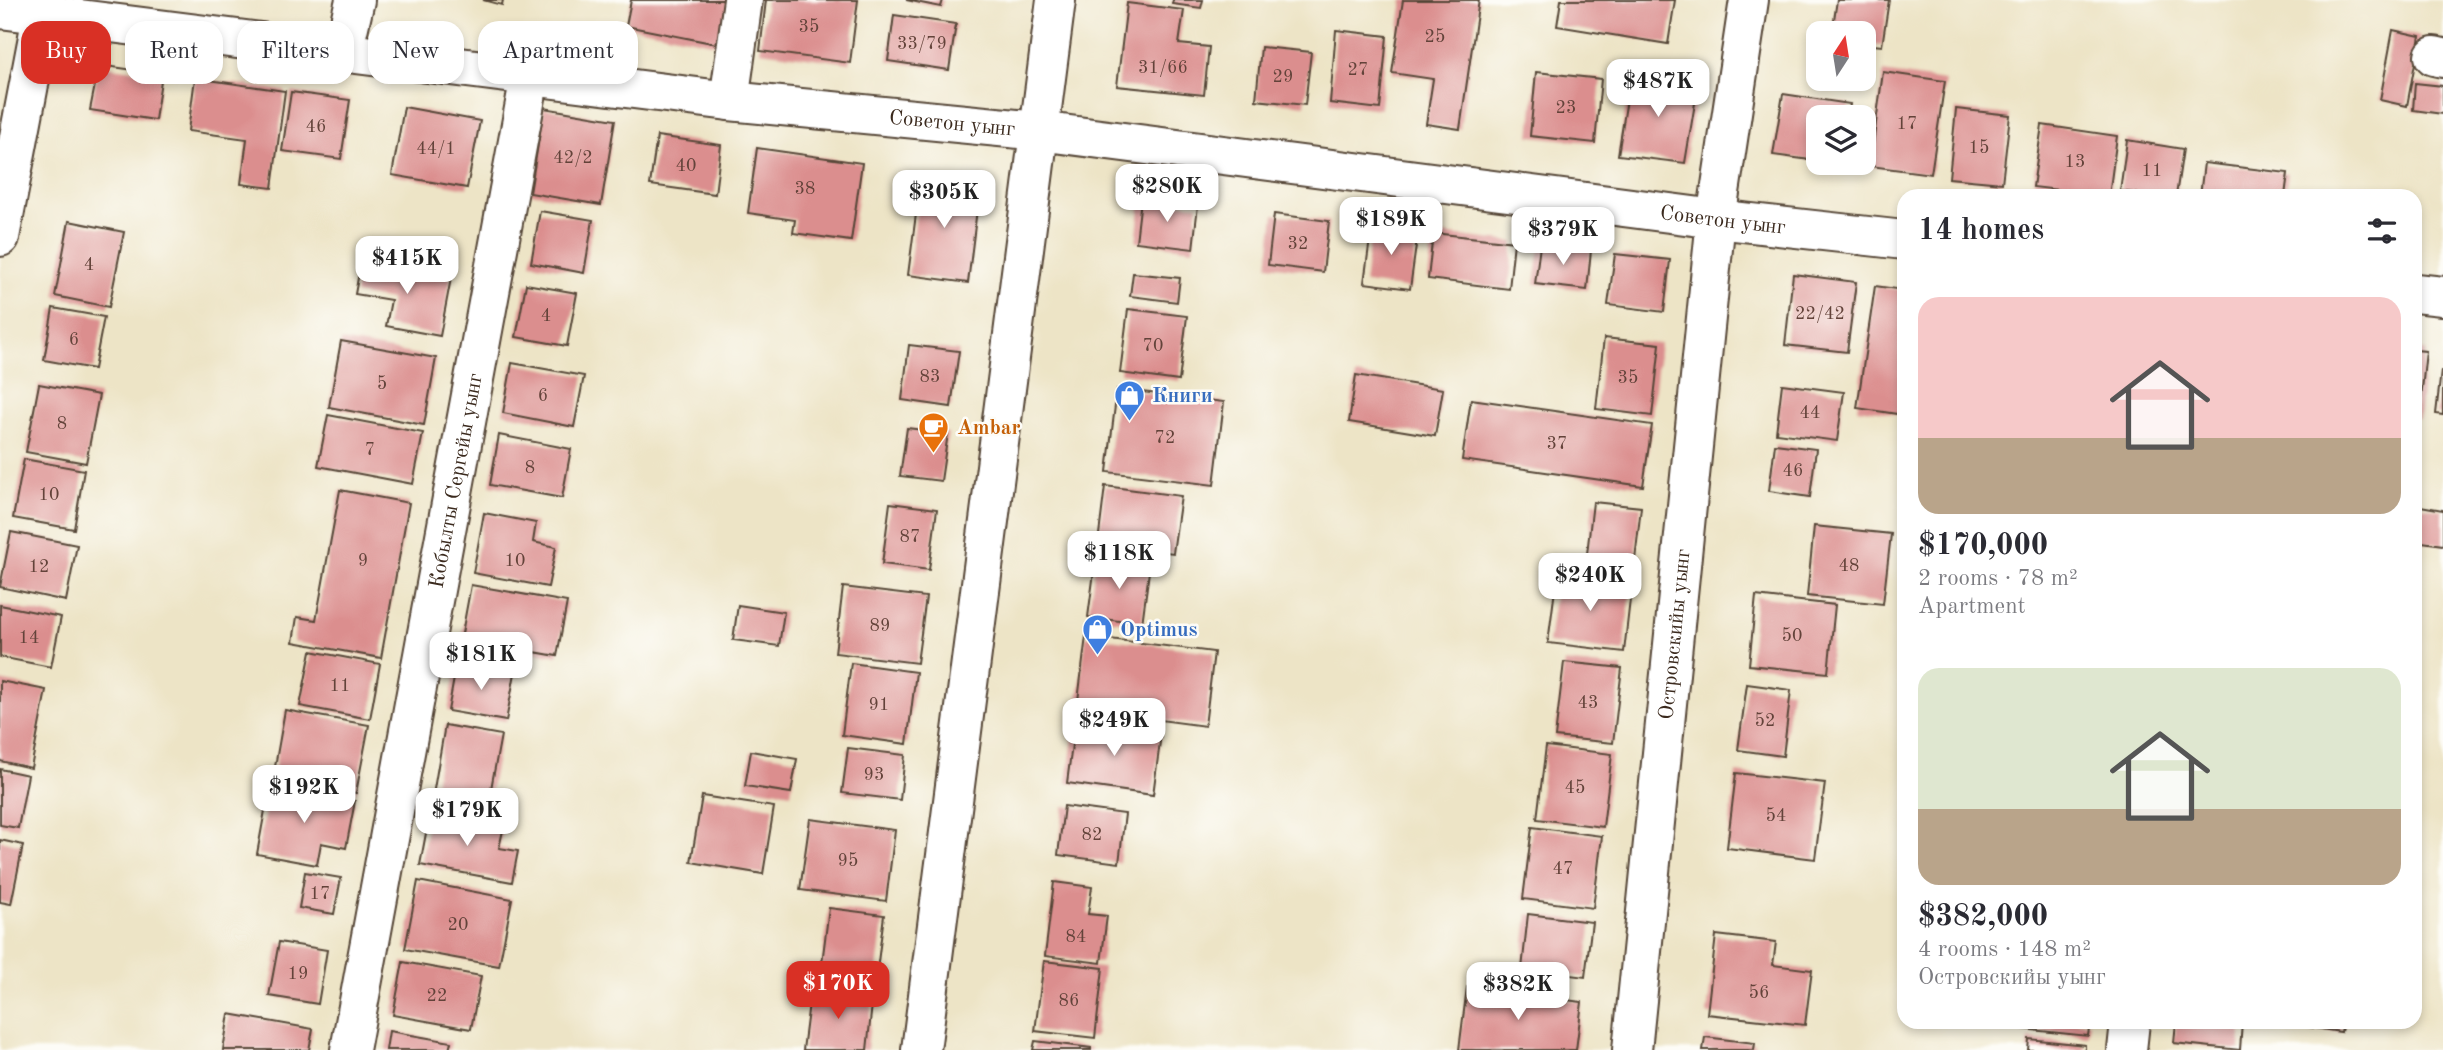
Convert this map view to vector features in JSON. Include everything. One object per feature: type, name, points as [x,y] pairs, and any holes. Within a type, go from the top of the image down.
[{"type":"street","points":[[350,21],[355,0]]},
{"type":"street","points":[[729,101],[743,0]]},
{"type":"street","points":[[921,1050],[1056,0]]},
{"type":"street","name":"Островскийы уынг","points":[[1632,1050],[1716,219],[1749,0]]},
{"type":"street","points":[[0,237],[43,7]]},
{"type":"street","name":"Советон уынг","points":[[0,9],[43,7],[237,37]]},
{"type":"street","name":"Советон уынг","points":[[354,54],[478,70]]},
{"type":"street","name":"Кобылты Сергейы уынг","points":[[350,1050],[529,84]]},
{"type":"street","name":"Советон уынг","points":[[594,84],[729,101],[1039,131],[1716,219],[1897,239]]},
{"type":"street","points":[[2422,294],[2443,296]]},
{"type":"street","points":[[2127,1050],[2129,1029]]},
{"type":"building","points":[[483,0],[503,0],[502,5]]},
{"type":"building","points":[[631,0],[731,0],[722,45],[638,28],[638,21],[627,21]]},
{"type":"building","points":[[766,0],[858,0],[850,63],[760,51]]},
{"type":"building","points":[[906,0],[943,0],[941,7]]},
{"type":"building","points":[[1173,0],[1203,0],[1201,8],[1172,4]]},
{"type":"building","points":[[1403,0],[1479,0],[1460,129],[1426,124],[1433,79],[1392,73]]},
{"type":"building","points":[[1561,0],[1675,0],[1668,44],[1557,26]]},
{"type":"building","points":[[1837,0],[1889,0],[1882,46],[1876,45],[1876,21],[1834,21]]},
{"type":"building","points":[[1127,3],[1184,10],[1179,44],[1209,47],[1204,95],[1117,86]]},
{"type":"building","points":[[894,15],[956,24],[949,70],[888,61]]},
{"type":"building","points":[[1336,30],[1387,36],[1380,109],[1330,103]]},
{"type":"building","points":[[2393,30],[2420,36],[2407,106],[2380,100]]},
{"type":"building","points":[[1261,47],[1311,52],[1305,105],[1256,100]]},
{"type":"building","points":[[111,67],[125,69],[125,84],[160,84],[155,120],[90,110],[95,84],[111,84]]},
{"type":"building","points":[[1536,72],[1601,79],[1595,143],[1530,136]]},
{"type":"building","points":[[1883,72],[1945,81],[1931,174],[1876,167],[1876,123]]},
{"type":"building","points":[[1631,74],[1698,85],[1685,163],[1618,155]]},
{"type":"building","points":[[223,82],[285,91],[272,188],[241,184],[247,139],[188,131],[194,84]]},
{"type":"building","points":[[2415,83],[2443,86],[2443,114],[2413,110]]},
{"type":"building","points":[[291,92],[350,100],[341,159],[282,151]]},
{"type":"building","points":[[1783,94],[1850,104],[1806,105],[1806,159],[1773,155]]},
{"type":"building","points":[[404,107],[480,121],[467,188],[392,175]]},
{"type":"building","points":[[544,108],[615,120],[601,205],[530,193]]},
{"type":"building","points":[[1956,109],[2010,115],[2002,183],[1949,178]]},
{"type":"building","points":[[2042,125],[2117,136],[2110,189],[2033,187]]},
{"type":"building","points":[[657,136],[721,145],[715,194],[650,185]]},
{"type":"building","points":[[2127,140],[2183,149],[2177,189],[2120,189]]},
{"type":"building","points":[[757,148],[862,163],[851,241],[793,233],[795,220],[748,213]]},
{"type":"building","points":[[2204,163],[2288,173],[2286,189],[2201,189]]},
{"type":"building","points":[[921,176],[980,184],[968,283],[908,275]]},
{"type":"building","points":[[1141,199],[1198,205],[1193,249],[1136,242]]},
{"type":"building","points":[[540,211],[593,220],[584,273],[531,263]]},
{"type":"building","points":[[1274,214],[1329,221],[1323,272],[1268,265]]},
{"type":"building","points":[[69,221],[124,232],[109,307],[55,296]]},
{"type":"building","points":[[1372,224],[1418,231],[1410,289],[1364,283]]},
{"type":"building","points":[[1433,233],[1514,242],[1509,289],[1428,279]]},
{"type":"building","points":[[1540,245],[1591,250],[1587,290],[1535,284]]},
{"type":"building","points":[[1615,254],[1670,260],[1664,312],[1608,305]]},
{"type":"building","points":[[361,262],[451,278],[440,336],[386,326],[391,300],[355,294]]},
{"type":"building","points":[[1133,273],[1180,278],[1177,302],[1130,296]]},
{"type":"building","points":[[1793,274],[1856,282],[1847,352],[1785,345]]},
{"type":"building","points":[[526,284],[577,293],[567,346],[516,337]]},
{"type":"building","points":[[1875,286],[1897,289],[1897,414],[1857,408]]},
{"type":"building","points":[[53,308],[104,317],[94,369],[44,360]]},
{"type":"building","points":[[1128,309],[1187,316],[1179,381],[1120,373]]},
{"type":"building","points":[[1604,338],[1660,344],[1652,416],[1596,409]]},
{"type":"building","points":[[341,341],[436,358],[424,425],[329,407]]},
{"type":"building","points":[[909,345],[959,351],[951,407],[902,400]]},
{"type":"building","points":[[2422,351],[2426,351],[2422,390]]},
{"type":"building","points":[[512,363],[584,376],[574,427],[503,413]]},
{"type":"building","points":[[2443,371],[2443,415],[2436,414]]},
{"type":"building","points":[[1356,375],[1443,389],[1435,436],[1349,422]]},
{"type":"building","points":[[39,384],[99,395],[86,463],[26,452]]},
{"type":"building","points":[[1782,384],[1844,392],[1837,441],[1776,433]]},
{"type":"building","points":[[1117,389],[1224,402],[1214,485],[1107,472]]},
{"type":"building","points":[[1471,399],[1652,425],[1643,486],[1462,460]]},
{"type":"building","points":[[328,415],[423,433],[413,484],[318,466]]},
{"type":"building","points":[[907,428],[948,433],[941,481],[900,476]]},
{"type":"building","points":[[499,435],[571,449],[562,498],[490,485]]},
{"type":"building","points":[[1775,444],[1816,449],[1810,497],[1769,491]]},
{"type":"building","points":[[24,459],[84,470],[74,529],[13,518]]},
{"type":"building","points":[[1105,486],[1181,496],[1173,553],[1098,543]]},
{"type":"building","points":[[340,490],[409,503],[381,658],[293,642],[297,617],[316,620]]},
{"type":"building","points":[[1593,502],[1641,507],[1635,560],[1587,554]]},
{"type":"building","points":[[890,503],[937,509],[929,570],[882,564]]},
{"type":"building","points":[[2422,506],[2443,510],[2443,545],[2422,542]]},
{"type":"building","points":[[484,513],[536,523],[533,542],[556,547],[548,587],[473,573]]},
{"type":"building","points":[[1814,526],[1891,534],[1883,604],[1807,596]]},
{"type":"building","points":[[11,532],[77,545],[66,601],[0,587]]},
{"type":"building","points":[[1096,557],[1150,564],[1142,624],[1088,617]]},
{"type":"building","points":[[1557,574],[1632,582],[1624,652],[1548,643]]},
{"type":"building","points":[[471,585],[567,602],[557,656],[461,639]]},
{"type":"building","points":[[843,587],[926,597],[917,663],[835,653]]},
{"type":"building","points":[[1756,596],[1835,605],[1828,673],[1749,665]]},
{"type":"building","points":[[0,605],[61,617],[51,667],[0,657]]},
{"type":"building","points":[[738,605],[784,612],[779,646],[733,640]]},
{"type":"building","points":[[1086,636],[1214,652],[1205,726],[1077,709]]},
{"type":"building","points":[[311,651],[380,664],[370,719],[300,706]]},
{"type":"building","points":[[457,662],[515,673],[506,721],[448,711]]},
{"type":"building","points":[[1564,662],[1622,668],[1613,743],[1555,737]]},
{"type":"building","points":[[851,663],[916,672],[907,744],[842,735]]},
{"type":"building","points":[[0,681],[46,690],[31,768],[0,761]]},
{"type":"building","points":[[1747,684],[1791,690],[1783,756],[1738,750]]},
{"type":"building","points":[[285,710],[369,725],[356,793],[273,778]]},
{"type":"building","points":[[1075,722],[1161,734],[1153,795],[1067,783]]},
{"type":"building","points":[[445,725],[501,735],[488,805],[433,795]]},
{"type":"building","points":[[1546,746],[1612,754],[1603,827],[1537,819]]},
{"type":"building","points":[[848,748],[905,755],[900,800],[842,793]]},
{"type":"building","points":[[751,751],[797,759],[791,793],[745,786]]},
{"type":"building","points":[[0,769],[28,775],[18,828],[0,825]]},
{"type":"building","points":[[1736,773],[1825,783],[1815,859],[1727,848]]},
{"type":"building","points":[[277,787],[355,801],[346,848],[321,843],[317,865],[257,854],[266,805],[273,807]]},
{"type":"building","points":[[702,796],[774,807],[763,874],[691,862]]},
{"type":"building","points":[[1064,806],[1125,814],[1119,863],[1058,855]]},
{"type":"building","points":[[430,812],[504,826],[499,848],[518,851],[512,882],[420,865]]},
{"type":"building","points":[[810,819],[895,830],[886,901],[800,890]]},
{"type":"building","points":[[1532,827],[1602,836],[1593,908],[1523,899]]},
{"type":"building","points":[[0,840],[23,845],[11,904],[0,902]]},
{"type":"building","points":[[305,872],[341,878],[334,914],[299,908]]},
{"type":"building","points":[[418,881],[512,899],[499,966],[405,949]]},
{"type":"building","points":[[1054,882],[1092,887],[1088,914],[1107,916],[1101,963],[1045,956]]},
{"type":"building","points":[[829,908],[884,915],[876,978],[821,971]]},
{"type":"building","points":[[1528,914],[1592,922],[1585,977],[1522,969]]},
{"type":"building","points":[[1716,935],[1776,942],[1773,965],[1812,970],[1805,1025],[1707,1014]]},
{"type":"building","points":[[279,942],[327,950],[318,1004],[269,996]]},
{"type":"building","points":[[1044,961],[1103,968],[1095,1038],[1035,1031]]},
{"type":"building","points":[[403,962],[481,976],[471,1029],[393,1015]]},
{"type":"building","points":[[811,987],[873,995],[867,1050],[803,1050]]},
{"type":"building","points":[[1467,987],[1582,1002],[1576,1050],[1459,1050]]},
{"type":"building","points":[[229,1014],[313,1029],[309,1050],[223,1050]]},
{"type":"building","points":[[2022,1029],[2089,1029],[2088,1036]]},
{"type":"building","points":[[2175,1029],[2242,1029],[2240,1050],[2174,1043]]},
{"type":"building","points":[[389,1031],[451,1042],[449,1050],[386,1050]]},
{"type":"building","points":[[1705,1037],[1755,1043],[1754,1050],[1703,1050]]},
{"type":"building","points":[[2029,1039],[2085,1045],[2085,1050],[2028,1050]]},
{"type":"building","points":[[1035,1041],[1091,1048],[1091,1050],[1033,1050]]},
{"type":"place","name":"Книги","points":[[1129,422]]},
{"type":"place","name":"Ambar","points":[[934,454]]},
{"type":"place","name":"Optimus","points":[[1097,656]]}]
